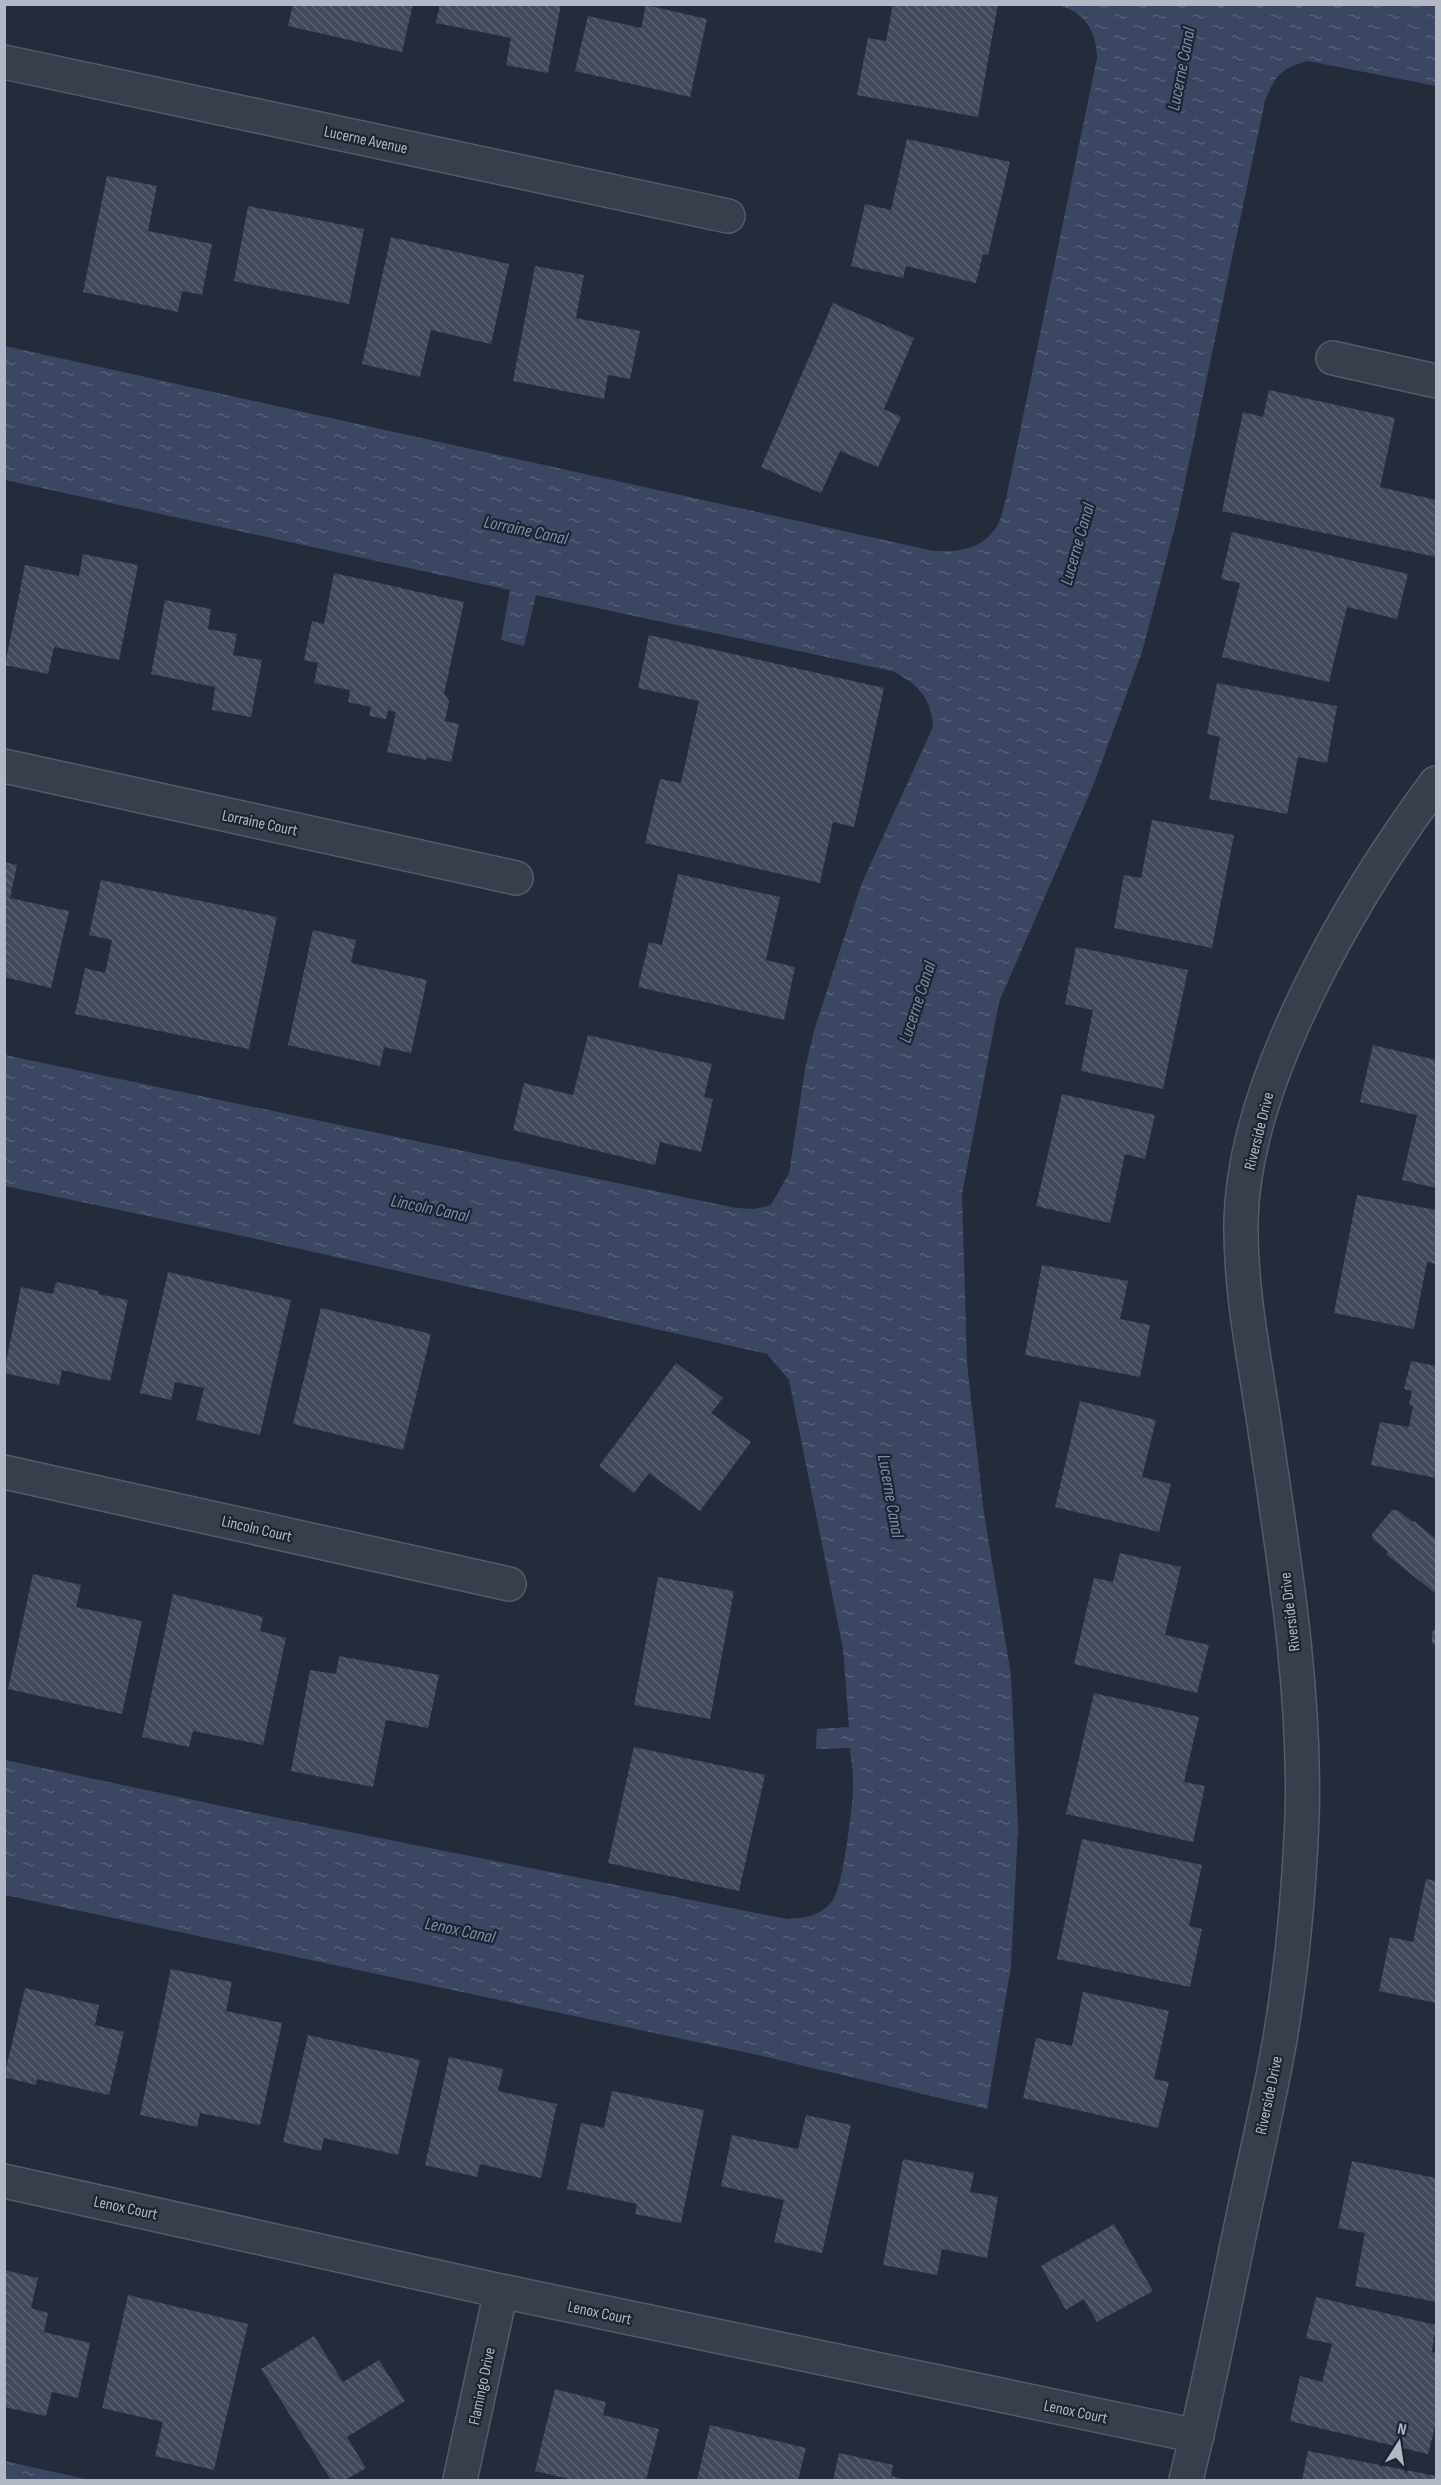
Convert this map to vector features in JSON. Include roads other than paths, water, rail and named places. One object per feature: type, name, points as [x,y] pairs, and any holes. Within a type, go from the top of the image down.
[{"type":"street","name":"Lucerne Avenue","points":[[4,62],[728,216]]},
{"type":"street","points":[[1333,358],[1437,381]]},
{"type":"street","name":"Lorraine Court","points":[[4,766],[516,878]]},
{"type":"street","name":"Riverside Drive","points":[[1186,2481],[1280,2039],[1290,1963],[1302,1821],[1298,1689],[1280,1536],[1242,1278],[1241,1217],[1249,1157],[1264,1100],[1312,986],[1349,916],[1407,822],[1437,783]]},
{"type":"street","name":"Lincoln Court","points":[[4,1472],[509,1584]]},
{"type":"street","name":"Lenox Court","points":[[4,2181],[501,2291],[1197,2436]]},
{"type":"street","name":"Flamingo Drive","points":[[460,2481],[501,2291]]},
{"type":"water","points":[[1057,5],[1436,5],[1436,86],[1308,61],[1285,70],[1276,79],[1269,92],[1265,101],[1178,515],[1142,652],[1093,786],[999,1002],[962,1194],[967,1363],[984,1514],[1011,1675],[1018,1829],[1011,1966],[987,2109],[758,2055],[5,1895],[5,1760],[269,1816],[787,1919],[807,1917],[818,1913],[833,1900],[840,1880],[851,1814],[853,1774],[850,1748],[816,1749],[817,1729],[849,1727],[843,1649],[789,1380],[767,1354],[229,1233],[5,1186],[5,1055],[736,1208],[754,1209],[771,1205],[789,1173],[805,1069],[814,1031],[861,885],[933,727],[930,708],[922,693],[916,686],[892,671],[536,595],[524,646],[501,640],[510,590],[5,480],[5,346],[934,551],[969,548],[991,534],[1000,520],[1006,499],[1097,58],[1095,39],[1082,17]]},
{"type":"water","points":[[5,2461],[90,2480],[5,2480]]},
{"type":"water label","name":"Lucerne Canal","points":[[1181,69]]},
{"type":"water label","name":"Lorraine Canal","points":[[526,530]]},
{"type":"water label","name":"Lucerne Canal","points":[[1077,544]]},
{"type":"water label","name":"Lucerne Canal","points":[[917,1002]]},
{"type":"water label","name":"Lincoln Canal","points":[[430,1208]]},
{"type":"water label","name":"Lucerne Canal","points":[[891,1496]]},
{"type":"water label","name":"Lenox Canal","points":[[460,1930]]}]
